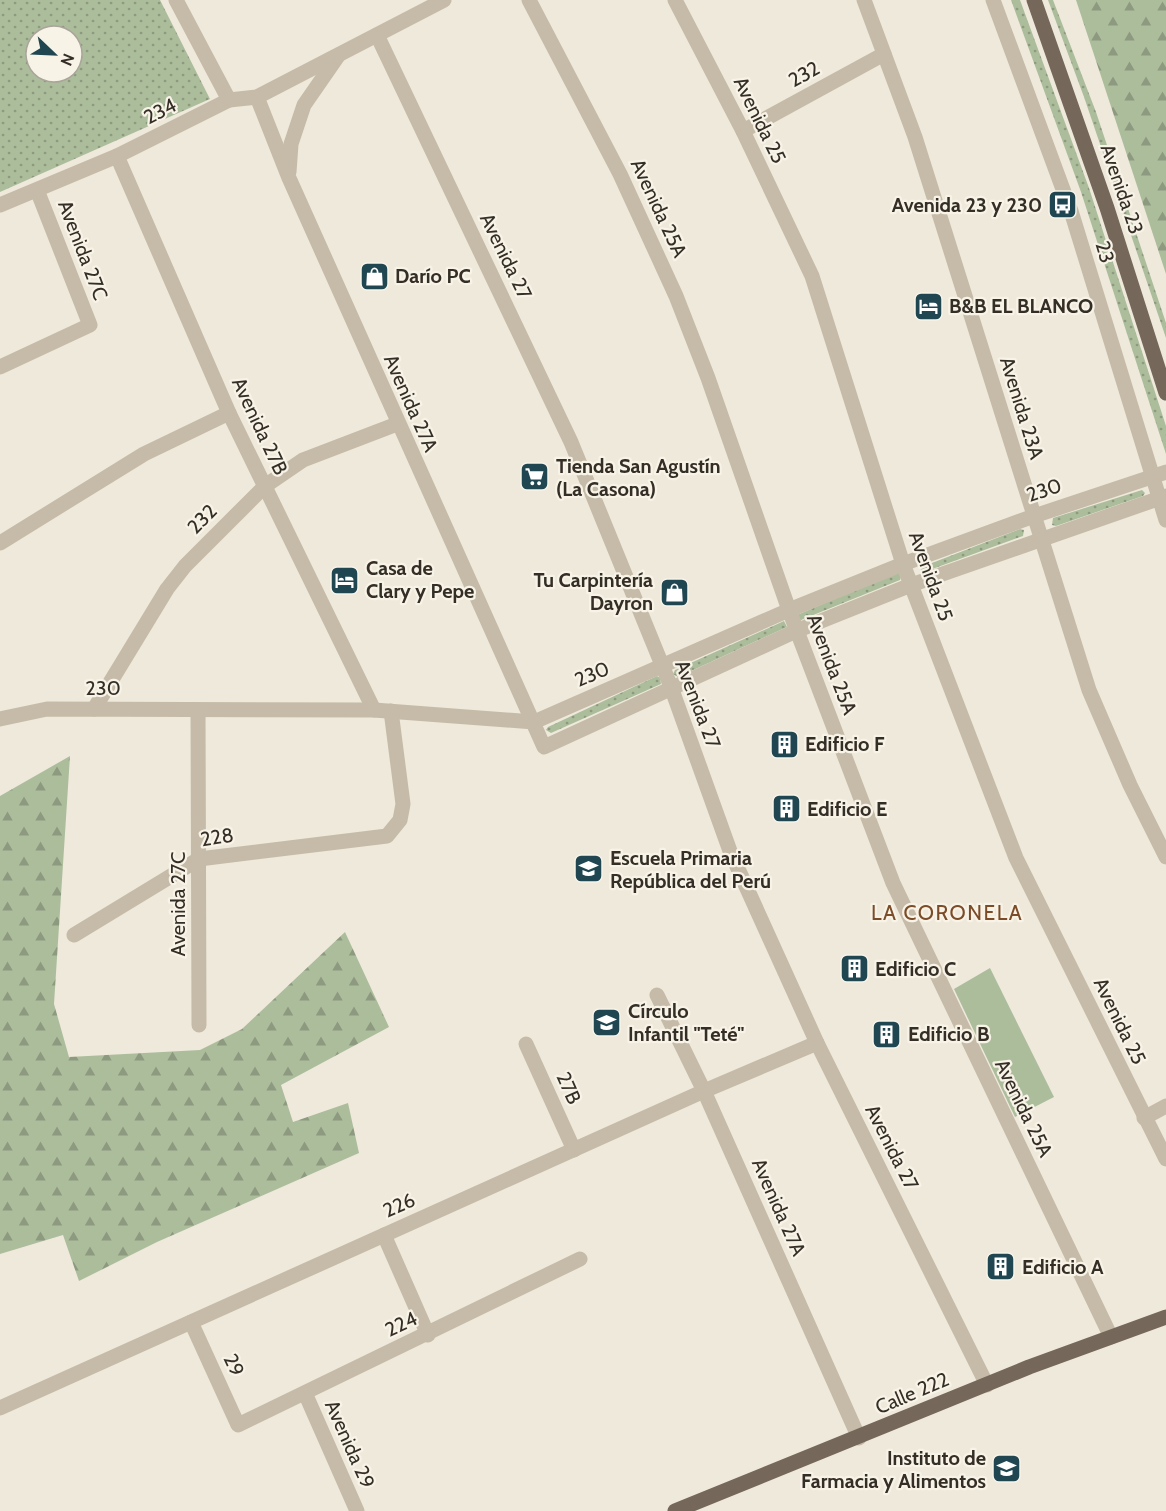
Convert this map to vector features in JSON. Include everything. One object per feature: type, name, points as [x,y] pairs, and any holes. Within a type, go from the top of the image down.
[{"type":"main road","name":"Avenida 23","points":[[1034,0],[1107,208],[1166,393]]},
{"type":"main road","name":"Calle 222","points":[[675,1511],[987,1384],[1166,1317]]},
{"type":"street","points":[[176,0],[229,100]]},
{"type":"street","name":"234","points":[[0,205],[117,156],[229,100],[257,97],[444,0]]},
{"type":"street","name":"Avenida 25A","points":[[529,0],[620,174],[676,296],[708,378],[796,631],[893,883],[1111,1337]]},
{"type":"street","name":"Avenida 25","points":[[675,0],[743,131],[812,276],[903,564],[1016,858],[1144,1118],[1161,1139],[1166,1159]]},
{"type":"street","name":"Avenida 23A","points":[[864,0],[915,137],[1089,690],[1130,785],[1166,857]]},
{"type":"street","name":"23","points":[[993,0],[1071,211],[1159,474],[1166,520]]},
{"type":"street","name":"Avenida 27","points":[[377,34],[571,442],[671,687],[730,851],[817,1043],[987,1384]]},
{"type":"street","name":"232","points":[[743,131],[884,54]]},
{"type":"street","name":"234","points":[[289,178],[291,144],[304,105],[338,55]]},
{"type":"street","name":"Avenida 27A","points":[[257,97],[289,178],[397,424],[544,747],[671,687]]},
{"type":"street","name":"Avenida 27B","points":[[117,156],[229,413],[374,710]]},
{"type":"street","name":"Avenida 27C","points":[[0,367],[90,325],[37,190]]},
{"type":"street","points":[[0,543],[144,454],[229,413]]},
{"type":"street","name":"232","points":[[94,709],[167,589],[185,566],[265,486],[303,460],[397,424]]},
{"type":"street","name":"230","points":[[0,719],[47,709],[374,710],[534,722],[789,610],[903,564],[1034,516],[1159,474]]},
{"type":"street","points":[[671,687],[796,631],[911,585],[1041,538],[1162,498]]},
{"type":"street","name":"Avenida 27C","points":[[198,710],[199,1025]]},
{"type":"street","name":"228","points":[[74,935],[199,859],[387,836],[400,820],[403,804],[391,711]]},
{"type":"street","name":"Avenida 27A","points":[[657,995],[704,1091],[859,1438]]},
{"type":"street","name":"226","points":[[0,1408],[704,1091],[817,1043]]},
{"type":"street","name":"27B","points":[[526,1044],[574,1150]]},
{"type":"street","points":[[1144,1118],[1162,1108],[1166,1124]]},
{"type":"street","points":[[384,1235],[428,1335]]},
{"type":"street","name":"224","points":[[238,1425],[428,1335],[580,1259]]},
{"type":"street","name":"29","points":[[191,1322],[238,1425]]},
{"type":"street","name":"Avenida 29","points":[[305,1393],[357,1511]]},
{"type":"green space","points":[[0,0],[160,0],[210,99],[0,192]]},
{"type":"green space","points":[[1011,0],[1020,0],[1089,188],[1166,426],[1166,454],[1081,192]]},
{"type":"green space","points":[[1048,0],[1053,0],[1096,112],[1166,323],[1166,338],[1084,97]]},
{"type":"green space","points":[[1076,0],[1166,0],[1166,274]]},
{"type":"green space","points":[[1142,490],[1145,493],[1143,496],[1056,526],[1052,525],[1053,518]]},
{"type":"green space","points":[[1020,529],[1024,530],[1023,536],[924,572],[919,568]]},
{"type":"green space","points":[[898,572],[900,580],[801,620],[798,619],[797,615]]},
{"type":"green space","points":[[784,621],[787,627],[678,677],[673,674],[675,670]]},
{"type":"green space","points":[[657,676],[661,684],[551,733],[546,730],[548,727]]},
{"type":"green space","points":[[70,756],[54,1004],[69,1057],[200,1050],[242,1029],[345,932],[389,1027],[281,1085],[293,1122],[348,1103],[359,1153],[157,1242],[79,1281],[63,1235],[0,1254],[0,796]]},
{"type":"green space","points":[[990,968],[1054,1097],[1015,1117],[954,989]]},
{"type":"place","name":"Avenida 23 y 230","points":[[1063,205]]},
{"type":"place","name":"Darío PC","points":[[374,276]]},
{"type":"place","name":"B&B EL BLANCO","points":[[928,306]]},
{"type":"place","name":"Tienda San Agustín (La Casona)","points":[[535,477]]},
{"type":"place","name":"Casa de Clary y Pepe","points":[[345,580]]},
{"type":"place","name":"Tu Carpintería Dayron","points":[[674,592]]},
{"type":"place","name":"Edificio F","points":[[784,744]]},
{"type":"place","name":"Edificio E","points":[[786,809]]},
{"type":"place","name":"Escuela Primaria República del Perú","points":[[589,869]]},
{"type":"place","name":"Edificio C","points":[[854,969]]},
{"type":"place","name":"Círculo Infantil \"Teté\"","points":[[607,1022]]},
{"type":"place","name":"Edificio B","points":[[887,1034]]},
{"type":"place","name":"Edificio A","points":[[1001,1267]]},
{"type":"place","name":"Instituto de Farmacia y Alimentos","points":[[1007,1469]]},
{"type":"district","name":"LA CORONELA","points":[[947,912]]}]
